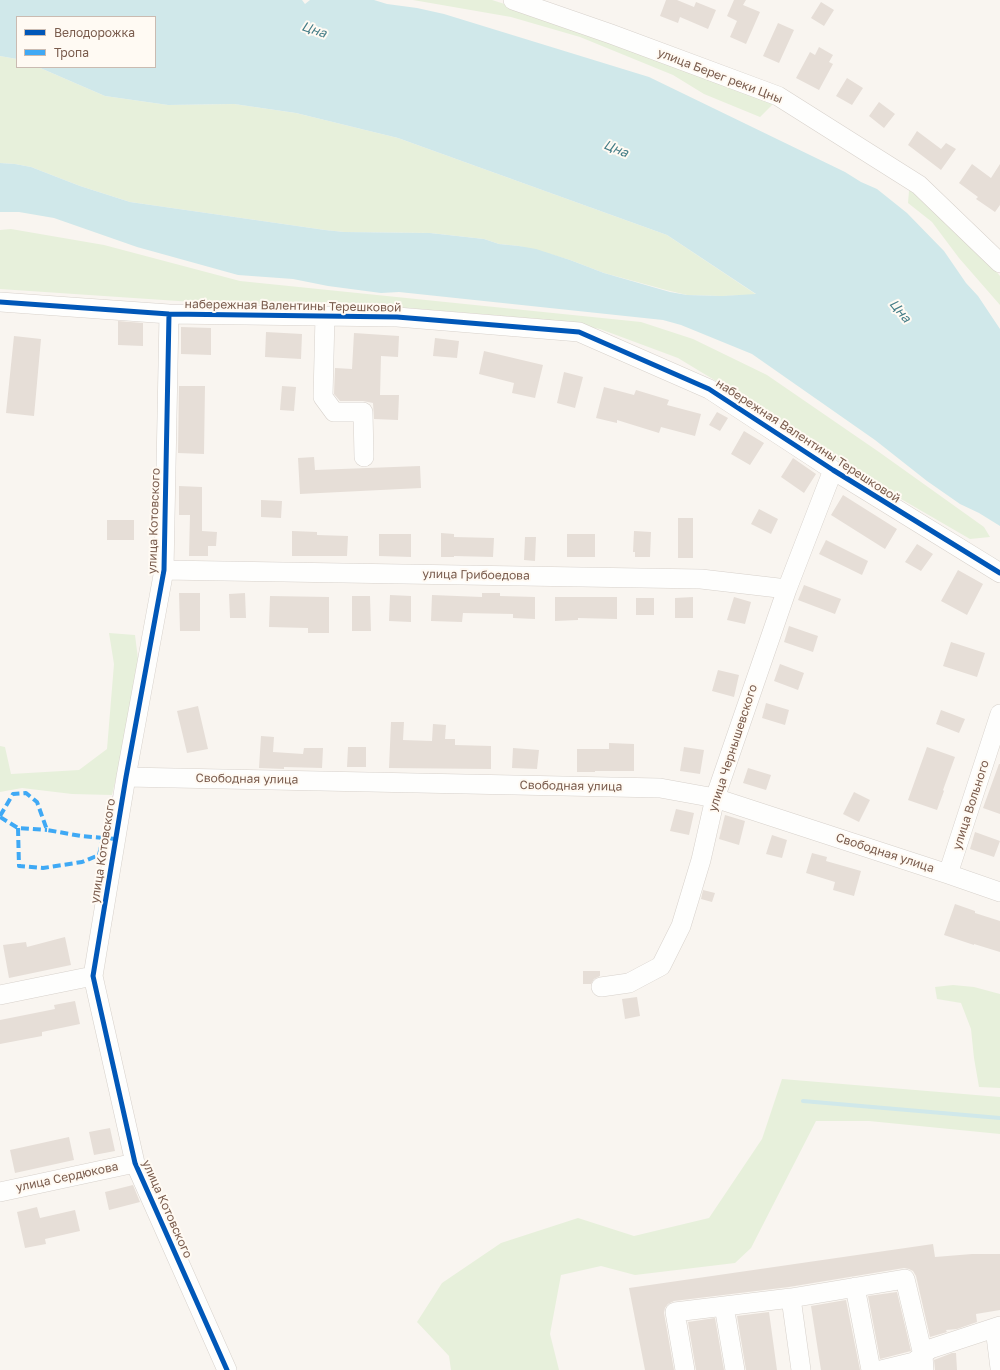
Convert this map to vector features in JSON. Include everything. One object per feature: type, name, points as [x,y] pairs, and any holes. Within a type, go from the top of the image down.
[{"type":"street","name":"улица Берег реки Цны","points":[[513,0],[611,34],[778,96],[919,185],[1000,263]]},
{"type":"street","name":"набережная Валентины Терешковой","points":[[0,302],[169,314],[397,318],[579,332],[709,389],[833,470],[1000,573]]},
{"type":"street","name":"улица Котовского","points":[[169,314],[164,570],[126,777],[93,976],[135,1163],[227,1370]]},
{"type":"street","points":[[325,316],[323,397],[334,412],[363,412],[364,457]]},
{"type":"street","name":"улица Чернышевского","points":[[601,987],[628,983],[660,966],[681,926],[701,860],[715,798],[787,589],[833,470]]},
{"type":"street","name":"улица Грибоедова","points":[[164,570],[701,579],[787,589]]},
{"type":"street","name":"улица Вольного","points":[[948,874],[1000,714]]},
{"type":"street","name":"Свободная улица","points":[[126,777],[660,788],[715,798],[1000,892]]},
{"type":"street","points":[[0,995],[93,976]]},
{"type":"street","name":"улица Сердюкова","points":[[0,1192],[135,1163]]},
{"type":"street","points":[[685,1370],[675,1312],[790,1298],[905,1279],[923,1362]]},
{"type":"street","points":[[855,1287],[871,1370]]},
{"type":"street","points":[[790,1298],[801,1370]]},
{"type":"street","points":[[724,1306],[734,1370]]},
{"type":"street","points":[[923,1362],[930,1349],[997,1327],[1000,1368]]},
{"type":"street","points":[[881,1370],[914,1362],[923,1362]]},
{"type":"green space","points":[[413,0],[492,0],[583,29],[773,104],[760,117],[704,94],[673,75],[580,37],[511,17]]},
{"type":"green space","points":[[0,56],[16,59],[16,68],[40,68],[105,96],[168,105],[234,104],[296,113],[398,138],[667,235],[757,295],[687,295],[604,273],[553,255],[519,246],[499,244],[484,239],[430,233],[344,232],[130,202],[80,186],[31,167],[0,163]]},
{"type":"green space","points":[[918,190],[973,244],[1000,276],[1000,305],[959,258],[932,222],[908,203],[909,191]]},
{"type":"green space","points":[[11,229],[104,245],[240,281],[641,322],[693,339],[767,375],[984,527],[990,537],[970,539],[870,481],[777,418],[678,358],[600,329],[539,319],[335,302],[259,304],[193,302],[0,289],[0,230]]},
{"type":"green space","points":[[109,633],[135,635],[138,659],[128,728],[112,795],[72,794],[22,788],[0,792],[0,746],[5,747],[11,774],[79,770],[107,749],[114,664]]},
{"type":"green space","points":[[953,985],[974,987],[1000,994],[1000,1088],[979,1087],[971,1029],[961,1003],[937,999],[935,987]]},
{"type":"green space","points":[[782,1079],[1000,1097],[1000,1134],[869,1121],[816,1121],[751,1248],[735,1263],[635,1275],[601,1266],[561,1275],[550,1334],[559,1370],[451,1370],[449,1356],[417,1322],[442,1283],[501,1243],[578,1218],[634,1236],[709,1218],[762,1139]]},
{"type":"water","name":"Цна","points":[[0,0],[302,0],[305,4],[310,0],[374,0],[387,4],[417,8],[444,14],[649,77],[877,189],[907,213],[944,251],[966,283],[978,296],[1000,329],[1000,526],[979,513],[960,504],[927,481],[875,440],[752,354],[681,325],[663,320],[399,292],[381,293],[328,286],[293,279],[238,275],[137,247],[54,218],[19,212],[0,212],[0,163],[15,164],[31,167],[80,186],[130,202],[344,232],[430,233],[484,239],[499,244],[536,249],[604,273],[670,292],[687,295],[722,296],[756,294],[667,235],[398,138],[296,113],[234,104],[168,105],[105,96],[40,68],[156,68],[156,16],[16,16],[16,59],[0,56]]},
{"type":"building","points":[[666,0],[677,0],[694,7],[696,2],[716,10],[708,29],[680,17],[678,23],[660,16]]},
{"type":"building","points":[[734,0],[746,0],[743,5],[760,12],[746,44],[730,37],[737,21],[727,16]]},
{"type":"building","points":[[821,2],[834,10],[824,26],[811,18]]},
{"type":"building","points":[[778,23],[794,30],[779,63],[763,56]]},
{"type":"building","points":[[819,47],[833,55],[829,62],[833,64],[819,90],[796,78],[810,52],[815,55]]},
{"type":"building","points":[[847,78],[863,88],[852,105],[836,96]]},
{"type":"building","points":[[879,102],[895,114],[884,128],[869,116]]},
{"type":"building","points":[[917,131],[941,149],[946,143],[956,149],[941,170],[908,145]]},
{"type":"building","points":[[972,164],[991,178],[1000,164],[1000,205],[995,212],[976,199],[978,197],[959,183]]},
{"type":"building","points":[[118,321],[143,323],[143,346],[118,345]]},
{"type":"building","points":[[181,327],[211,328],[211,355],[181,354]]},
{"type":"building","points":[[266,332],[302,334],[301,359],[265,357]]},
{"type":"building","points":[[354,333],[399,336],[398,357],[381,356],[380,395],[399,395],[398,420],[374,419],[373,403],[363,401],[340,401],[334,394],[335,368],[352,369]]},
{"type":"building","points":[[14,336],[41,339],[34,416],[6,413]]},
{"type":"building","points":[[435,338],[459,341],[457,358],[433,356]]},
{"type":"building","points":[[484,351],[543,365],[535,398],[512,393],[514,383],[479,374]]},
{"type":"building","points":[[564,372],[583,377],[575,408],[557,403]]},
{"type":"building","points":[[179,386],[205,386],[204,454],[178,453]]},
{"type":"building","points":[[282,386],[296,387],[294,411],[280,410]]},
{"type":"building","points":[[604,387],[634,395],[636,390],[669,400],[667,405],[701,414],[695,436],[661,427],[659,433],[617,420],[617,423],[596,418]]},
{"type":"building","points":[[717,412],[728,418],[720,431],[709,425]]},
{"type":"building","points":[[744,431],[764,443],[750,465],[731,454]]},
{"type":"building","points":[[314,457],[315,470],[420,466],[421,488],[300,494],[298,458]]},
{"type":"building","points":[[793,458],[816,474],[804,493],[781,477]]},
{"type":"building","points":[[179,486],[202,487],[202,531],[217,532],[216,546],[208,546],[208,556],[189,556],[190,515],[179,515]]},
{"type":"building","points":[[843,495],[897,529],[885,549],[831,515]]},
{"type":"building","points":[[261,500],[282,501],[281,518],[261,517]]},
{"type":"building","points":[[759,509],[778,519],[771,534],[751,524]]},
{"type":"building","points":[[678,518],[693,518],[693,558],[678,558]]},
{"type":"building","points":[[107,520],[134,520],[134,540],[107,540]]},
{"type":"building","points":[[292,531],[317,532],[317,535],[348,536],[347,556],[292,556]]},
{"type":"building","points":[[634,531],[651,532],[650,557],[635,557],[635,552],[633,552]]},
{"type":"building","points":[[441,533],[454,534],[454,537],[494,538],[493,557],[441,557]]},
{"type":"building","points":[[379,534],[411,534],[411,557],[379,556]]},
{"type":"building","points":[[567,534],[595,534],[595,557],[567,557]]},
{"type":"building","points":[[525,537],[536,537],[535,561],[524,560]]},
{"type":"building","points":[[826,540],[868,561],[862,575],[819,554]]},
{"type":"building","points":[[917,544],[933,554],[921,571],[905,562]]},
{"type":"building","points":[[958,570],[983,584],[967,615],[941,601]]},
{"type":"building","points":[[804,585],[841,599],[835,614],[798,600]]},
{"type":"building","points":[[179,593],[200,593],[200,631],[180,631]]},
{"type":"building","points":[[245,593],[246,618],[230,618],[229,594]]},
{"type":"building","points":[[482,593],[500,593],[500,596],[535,597],[535,619],[513,618],[513,614],[463,613],[462,622],[431,621],[432,595],[482,597]]},
{"type":"building","points":[[390,595],[411,596],[411,622],[389,621]]},
{"type":"building","points":[[270,596],[329,597],[329,633],[308,633],[308,628],[269,627]]},
{"type":"building","points":[[352,596],[370,596],[371,631],[352,631]]},
{"type":"building","points":[[555,597],[617,597],[617,619],[578,618],[578,620],[555,621]]},
{"type":"building","points":[[693,597],[693,618],[675,618],[675,598]]},
{"type":"building","points":[[734,597],[751,602],[745,624],[727,620]]},
{"type":"building","points":[[636,598],[654,598],[654,615],[636,615]]},
{"type":"building","points":[[789,626],[818,636],[813,652],[784,642]]},
{"type":"building","points":[[951,642],[985,653],[977,677],[943,666]]},
{"type":"building","points":[[780,664],[804,673],[798,690],[774,681]]},
{"type":"building","points":[[718,670],[739,675],[734,697],[712,691]]},
{"type":"building","points":[[766,703],[789,710],[785,725],[762,718]]},
{"type":"building","points":[[198,706],[208,749],[187,753],[177,711]]},
{"type":"building","points":[[941,710],[965,719],[959,733],[936,724]]},
{"type":"building","points":[[391,722],[404,722],[403,740],[432,741],[433,724],[446,725],[445,739],[455,739],[455,745],[491,746],[491,769],[389,768]]},
{"type":"building","points":[[261,736],[274,737],[273,752],[303,754],[304,748],[323,748],[322,768],[259,768]]},
{"type":"building","points":[[609,743],[634,744],[634,771],[577,772],[577,749],[609,749]]},
{"type":"building","points":[[348,747],[366,747],[366,767],[347,767]]},
{"type":"building","points":[[684,747],[704,750],[700,774],[680,771]]},
{"type":"building","points":[[927,747],[955,757],[937,810],[908,800]]},
{"type":"building","points":[[513,748],[539,750],[537,769],[512,768]]},
{"type":"building","points":[[1000,764],[1000,814],[983,808]]},
{"type":"building","points":[[748,768],[771,775],[766,790],[743,783]]},
{"type":"building","points":[[854,792],[870,800],[859,822],[843,814]]},
{"type":"building","points":[[676,809],[694,813],[689,835],[670,831]]},
{"type":"building","points":[[725,815],[745,821],[739,845],[719,839]]},
{"type":"building","points":[[975,832],[1000,841],[994,857],[970,849]]},
{"type":"building","points":[[772,835],[787,840],[782,858],[766,854]]},
{"type":"building","points":[[812,853],[827,857],[826,861],[861,871],[854,896],[833,890],[835,882],[806,873]]},
{"type":"building","points":[[703,890],[715,893],[712,902],[701,899]]},
{"type":"building","points":[[955,904],[975,911],[975,913],[1000,921],[1000,952],[944,935]]},
{"type":"building","points":[[65,937],[71,965],[9,978],[3,945],[26,942],[27,947]]},
{"type":"building","points":[[583,971],[600,971],[600,976],[594,979],[591,984],[583,984]]},
{"type":"building","points":[[637,997],[640,1016],[625,1019],[622,999]]},
{"type":"building","points":[[75,1001],[80,1024],[42,1032],[42,1036],[0,1044],[0,1020],[55,1009],[54,1005]]},
{"type":"building","points":[[110,1128],[115,1151],[94,1155],[89,1132]]},
{"type":"building","points":[[69,1137],[74,1160],[15,1173],[10,1150]]},
{"type":"building","points":[[133,1185],[140,1202],[109,1210],[105,1192]]},
{"type":"building","points":[[37,1207],[40,1218],[75,1210],[80,1231],[45,1239],[46,1244],[25,1248],[17,1212]]},
{"type":"building","points":[[933,1244],[935,1257],[972,1254],[1000,1254],[1000,1310],[976,1314],[977,1322],[957,1329],[946,1330],[947,1332],[930,1337],[916,1276],[913,1271],[904,1268],[789,1287],[674,1301],[668,1304],[664,1313],[674,1370],[645,1370],[629,1288]]},
{"type":"building","points":[[897,1292],[911,1351],[880,1359],[868,1296]]},
{"type":"building","points":[[846,1300],[860,1370],[821,1370],[811,1306]]},
{"type":"building","points":[[769,1312],[777,1370],[746,1370],[737,1316]]},
{"type":"building","points":[[715,1318],[724,1370],[696,1370],[688,1322]]},
{"type":"building","points":[[952,1353],[956,1353],[957,1370],[935,1370],[934,1360]]},
{"type":"waterway","points":[[803,1101],[1000,1118]]},
{"type":"marked path","points":[[0,816],[13,794],[26,793],[37,802],[47,830],[81,836],[116,839]]},
{"type":"marked path","points":[[0,817],[18,828],[47,830]]},
{"type":"marked path","points":[[18,828],[19,866],[43,868],[82,862],[99,855],[103,838]]},
{"type":"cycle path","points":[[0,302],[169,314],[397,317],[579,332],[709,389],[833,470],[1000,573]]},
{"type":"cycle path","points":[[169,314],[164,570],[126,777],[93,976],[135,1163],[227,1370]]}]
